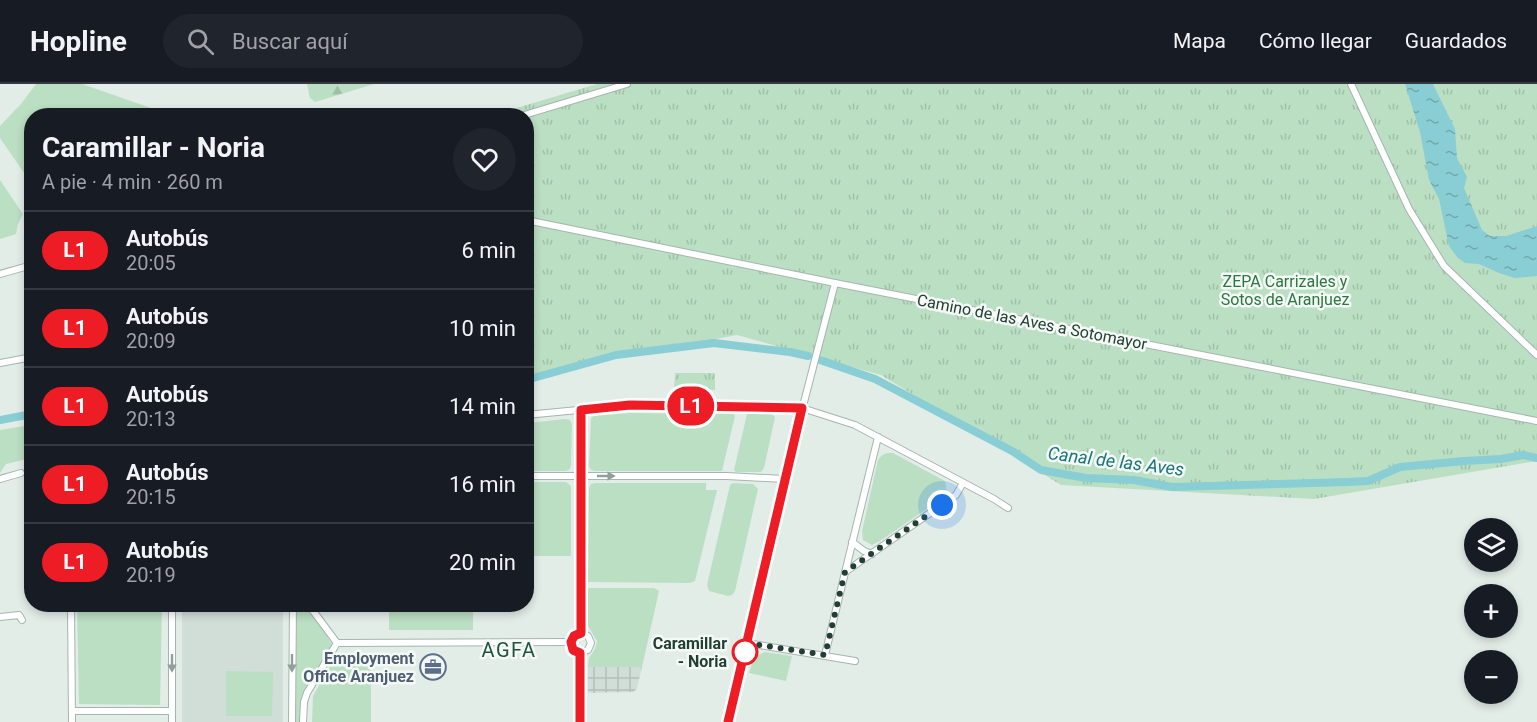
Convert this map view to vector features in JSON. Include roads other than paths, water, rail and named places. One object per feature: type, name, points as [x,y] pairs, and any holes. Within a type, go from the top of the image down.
[{"type":"street","points":[[534,112],[627,84]]},
{"type":"street","points":[[1352,84],[1409,209],[1444,266],[1537,355]]},
{"type":"street","name":"Camino de las Aves a Sotomayor","points":[[534,222],[1537,421]]},
{"type":"street","points":[[0,274],[24,267]]},
{"type":"street","points":[[728,722],[784,479],[835,283]]},
{"type":"street","points":[[0,363],[24,358]]},
{"type":"street","points":[[534,414],[630,405],[802,408],[855,425],[1008,508]]},
{"type":"street","points":[[581,410],[581,633]]},
{"type":"street","points":[[825,655],[878,437]]},
{"type":"street","points":[[0,479],[21,473]]},
{"type":"street","points":[[534,476],[727,476],[784,479]]},
{"type":"street","points":[[845,572],[956,495],[963,483]]},
{"type":"street","points":[[852,542],[872,554]]},
{"type":"street","points":[[71,612],[72,722]]},
{"type":"street","points":[[172,612],[172,722]]},
{"type":"street","points":[[292,612],[292,722]]},
{"type":"street","points":[[314,612],[337,643]]},
{"type":"street","points":[[0,617],[19,615],[22,620]]},
{"type":"street","points":[[581,633],[588,636],[591,643],[588,650],[580,653],[573,650],[571,642],[574,636],[581,633]]},
{"type":"street","points":[[337,643],[571,642]]},
{"type":"street","points":[[303,722],[303,702],[337,643]]},
{"type":"street","points":[[747,643],[855,660]]},
{"type":"street","points":[[580,653],[580,722]]},
{"type":"street","points":[[72,711],[172,711]]},
{"type":"water","points":[[1405,84],[1433,84],[1455,129],[1457,158],[1467,177],[1464,188],[1482,230],[1490,236],[1506,236],[1537,226],[1537,276],[1515,278],[1479,264],[1465,263],[1449,246],[1439,199],[1429,180],[1420,132]]},
{"type":"waterway","name":"Canal de las Aves","points":[[534,378],[616,355],[714,343],[808,356]]},
{"type":"waterway","name":"Canal de las Aves","points":[[820,360],[875,379],[1012,451],[1041,470],[1086,478],[1134,480],[1172,487],[1347,482],[1368,481],[1400,467],[1501,459],[1523,455],[1537,458]]},
{"type":"waterway","name":"Canal de las Aves","points":[[0,420],[24,416]]},
{"type":"place","name":"Caramillar - Noria","points":[[745,652]]},
{"type":"place","name":"Employment Office Aranjuez","points":[[433,667]]},
{"type":"district","name":"AGFA","points":[[509,650]]},
{"type":"park label","name":"ZEPA Carrizales y Sotos de Aranjuez","points":[[1285,290]]}]
